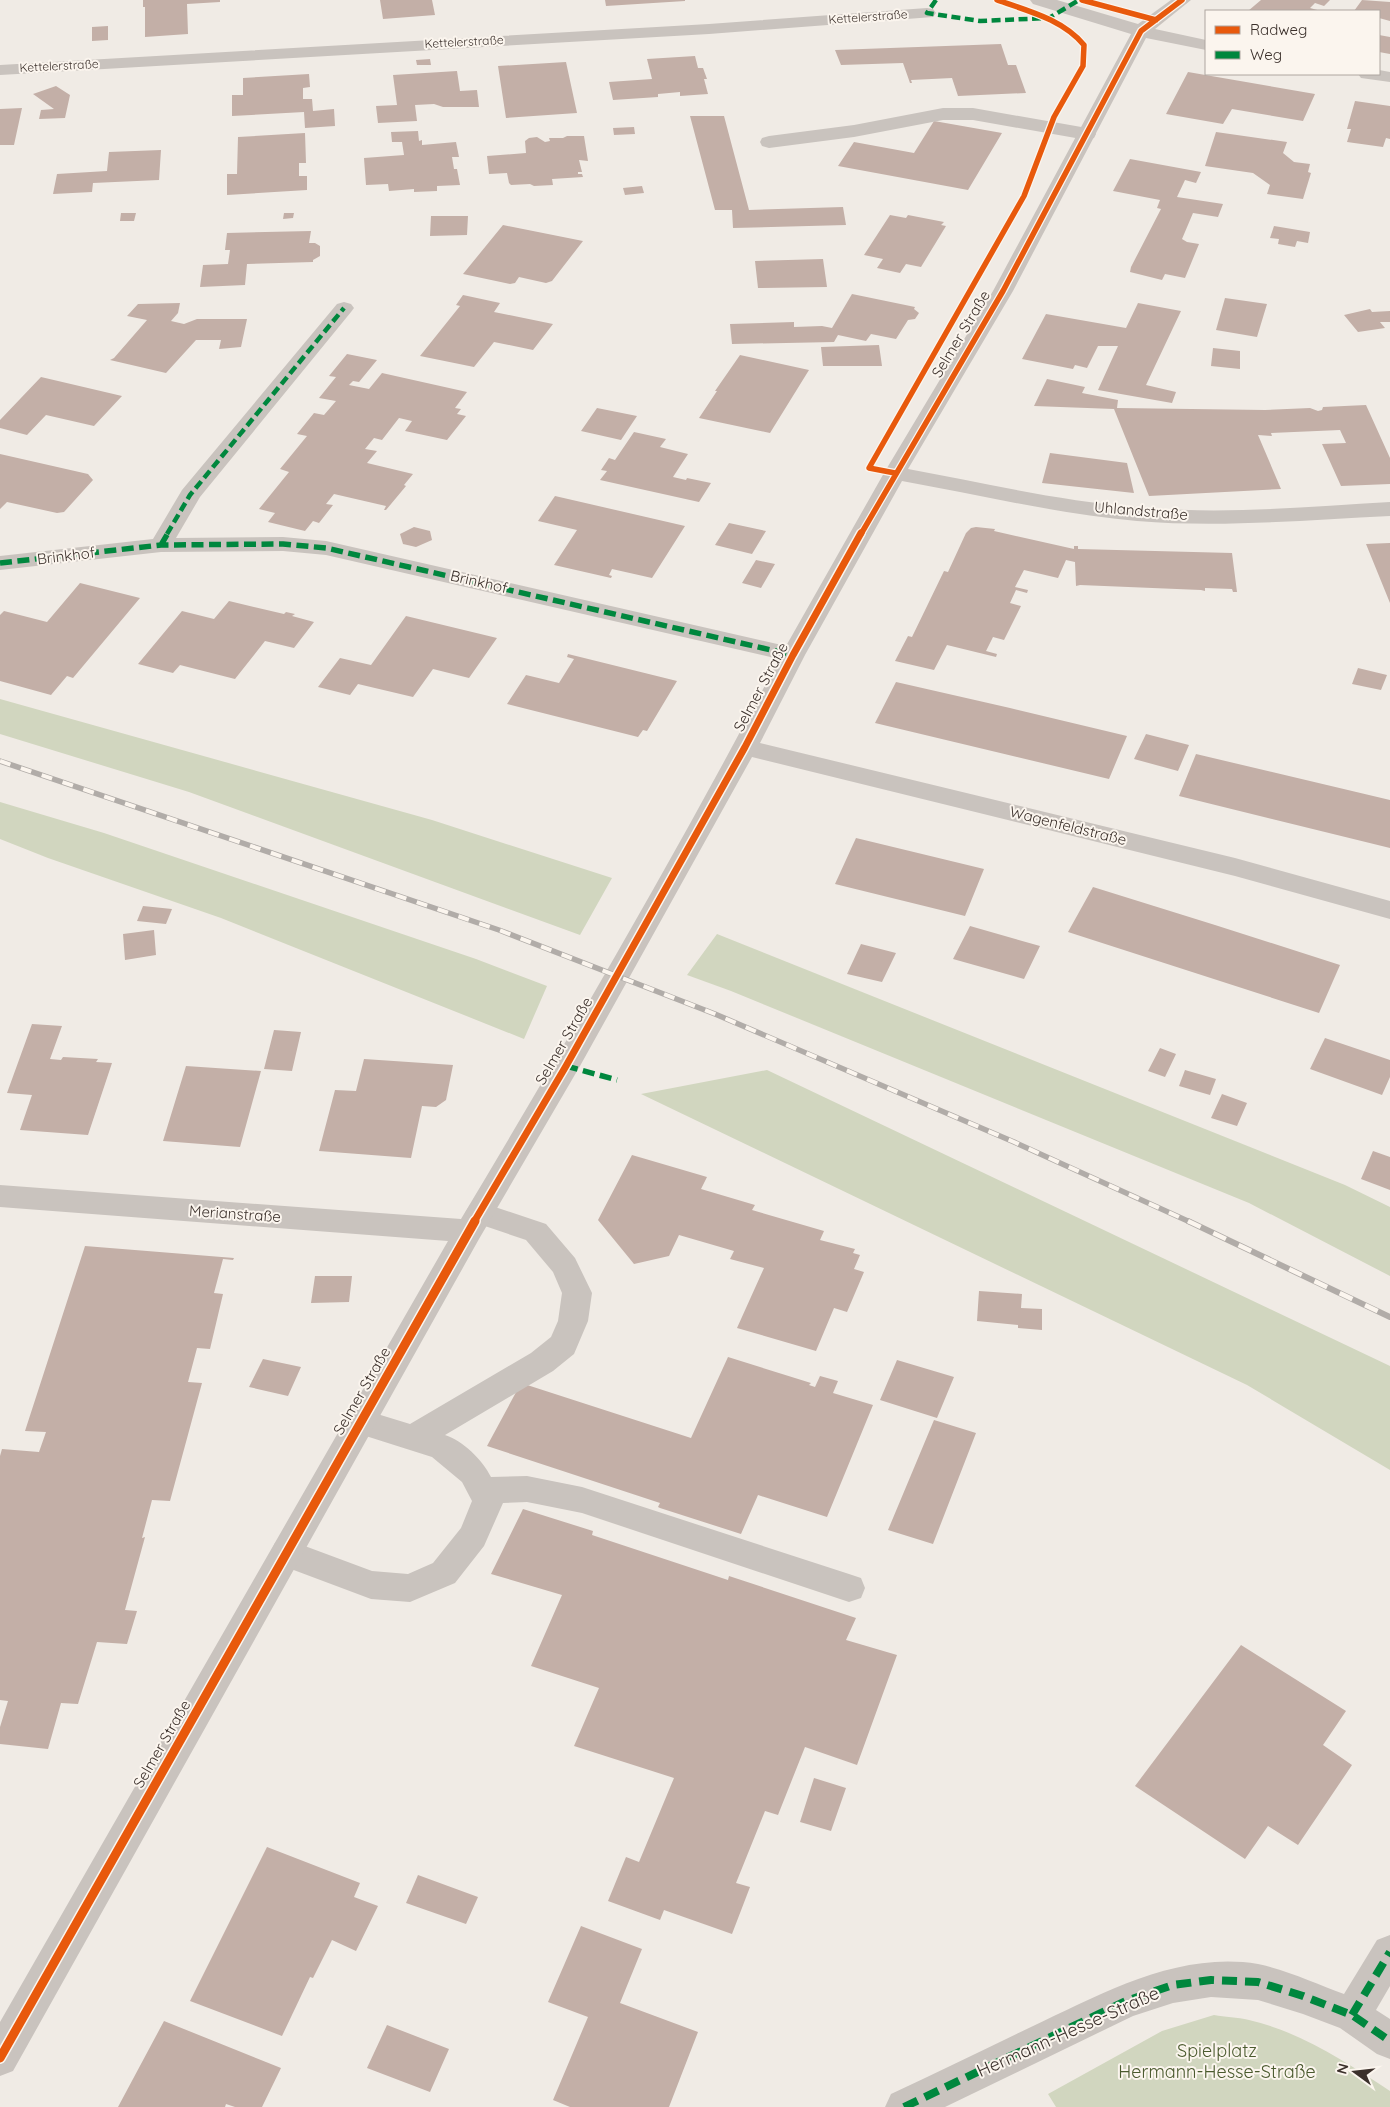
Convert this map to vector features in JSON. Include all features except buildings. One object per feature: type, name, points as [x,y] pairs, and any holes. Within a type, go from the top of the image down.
[{"type":"street","points":[[1039,0],[1141,31],[1205,45]]},
{"type":"street","points":[[1141,31],[1182,0]]},
{"type":"street","name":"Kettelerstraße","points":[[0,70],[710,29],[927,13]]},
{"type":"street","name":"Selmer Straße","points":[[0,2058],[286,1553],[566,1066],[745,747],[793,655],[895,473],[1003,291],[1141,31]]},
{"type":"street","points":[[1375,75],[1390,77]]},
{"type":"street","points":[[769,142],[854,131],[943,114],[973,114],[1087,134]]},
{"type":"street","points":[[161,545],[190,495],[344,308]]},
{"type":"street","name":"Uhlandstraße","points":[[895,473],[1135,514],[1222,517],[1390,509]]},
{"type":"street","name":"Brinkhof","points":[[0,563],[161,545],[283,544],[326,548],[793,655]]},
{"type":"street","name":"Wagenfeldstraße","points":[[745,747],[1235,867],[1390,910]]},
{"type":"street","name":"Merianstraße","points":[[0,1196],[475,1222],[536,1232],[565,1266],[577,1293],[573,1321],[563,1345],[542,1362],[413,1438]]},
{"type":"street","points":[[286,1553],[372,1585],[410,1588],[444,1573],[473,1536],[488,1501],[473,1473],[442,1447],[361,1422]]},
{"type":"street","points":[[483,1490],[527,1489],[582,1500],[850,1588]]},
{"type":"street","points":[[1352,2015],[1390,1952]]},
{"type":"street","name":"Hermann-Hesse-Straße","points":[[904,2107],[1126,2002],[1173,1985],[1211,1980],[1258,1982],[1303,1996],[1352,2015],[1390,2042]]},
{"type":"green space","points":[[0,699],[432,820],[612,878],[580,935],[189,792],[0,734]]},
{"type":"green space","points":[[0,802],[104,833],[476,959],[547,986],[524,1039],[221,918],[48,858],[0,839]]},
{"type":"green space","points":[[717,934],[1345,1185],[1390,1207],[1390,1276],[1249,1203],[731,991],[687,975]]},
{"type":"green space","points":[[767,1070],[1390,1366],[1390,1470],[1247,1385],[641,1094]]},
{"type":"green space","name":"Spielplatz Hermann-Hesse-Straße","points":[[1214,2015],[1245,2019],[1268,2025],[1305,2040],[1357,2069],[1390,2091],[1390,2107],[1056,2107],[1048,2094],[1162,2031]]},
{"type":"railway","points":[[0,761],[499,930],[715,1014],[1014,1142],[1190,1222]]},
{"type":"railway","points":[[1188,1221],[1390,1317]]},
{"type":"marked path","points":[[936,0],[927,13],[980,21],[1049,18],[1079,0]]},
{"type":"marked path","points":[[161,545],[190,495],[344,308]]},
{"type":"marked path","points":[[0,563],[161,545],[283,544],[326,548],[793,655]]},
{"type":"marked path","points":[[566,1066],[617,1080]]},
{"type":"marked path","points":[[1352,2015],[1390,1952]]},
{"type":"marked path","points":[[904,2107],[1126,2001],[1173,1985],[1211,1980],[1258,1982],[1303,1996],[1352,2015],[1390,2041]]},
{"type":"cycle path","points":[[895,473],[869,468],[1024,196],[1054,117],[1083,66],[1084,45],[1074,33],[1049,18],[997,0]]},
{"type":"cycle path","points":[[1082,0],[1156,20]]},
{"type":"cycle path","points":[[0,2058],[469,1231],[566,1066],[745,747],[793,655],[895,473],[1003,291],[1141,31],[1182,0]]}]
